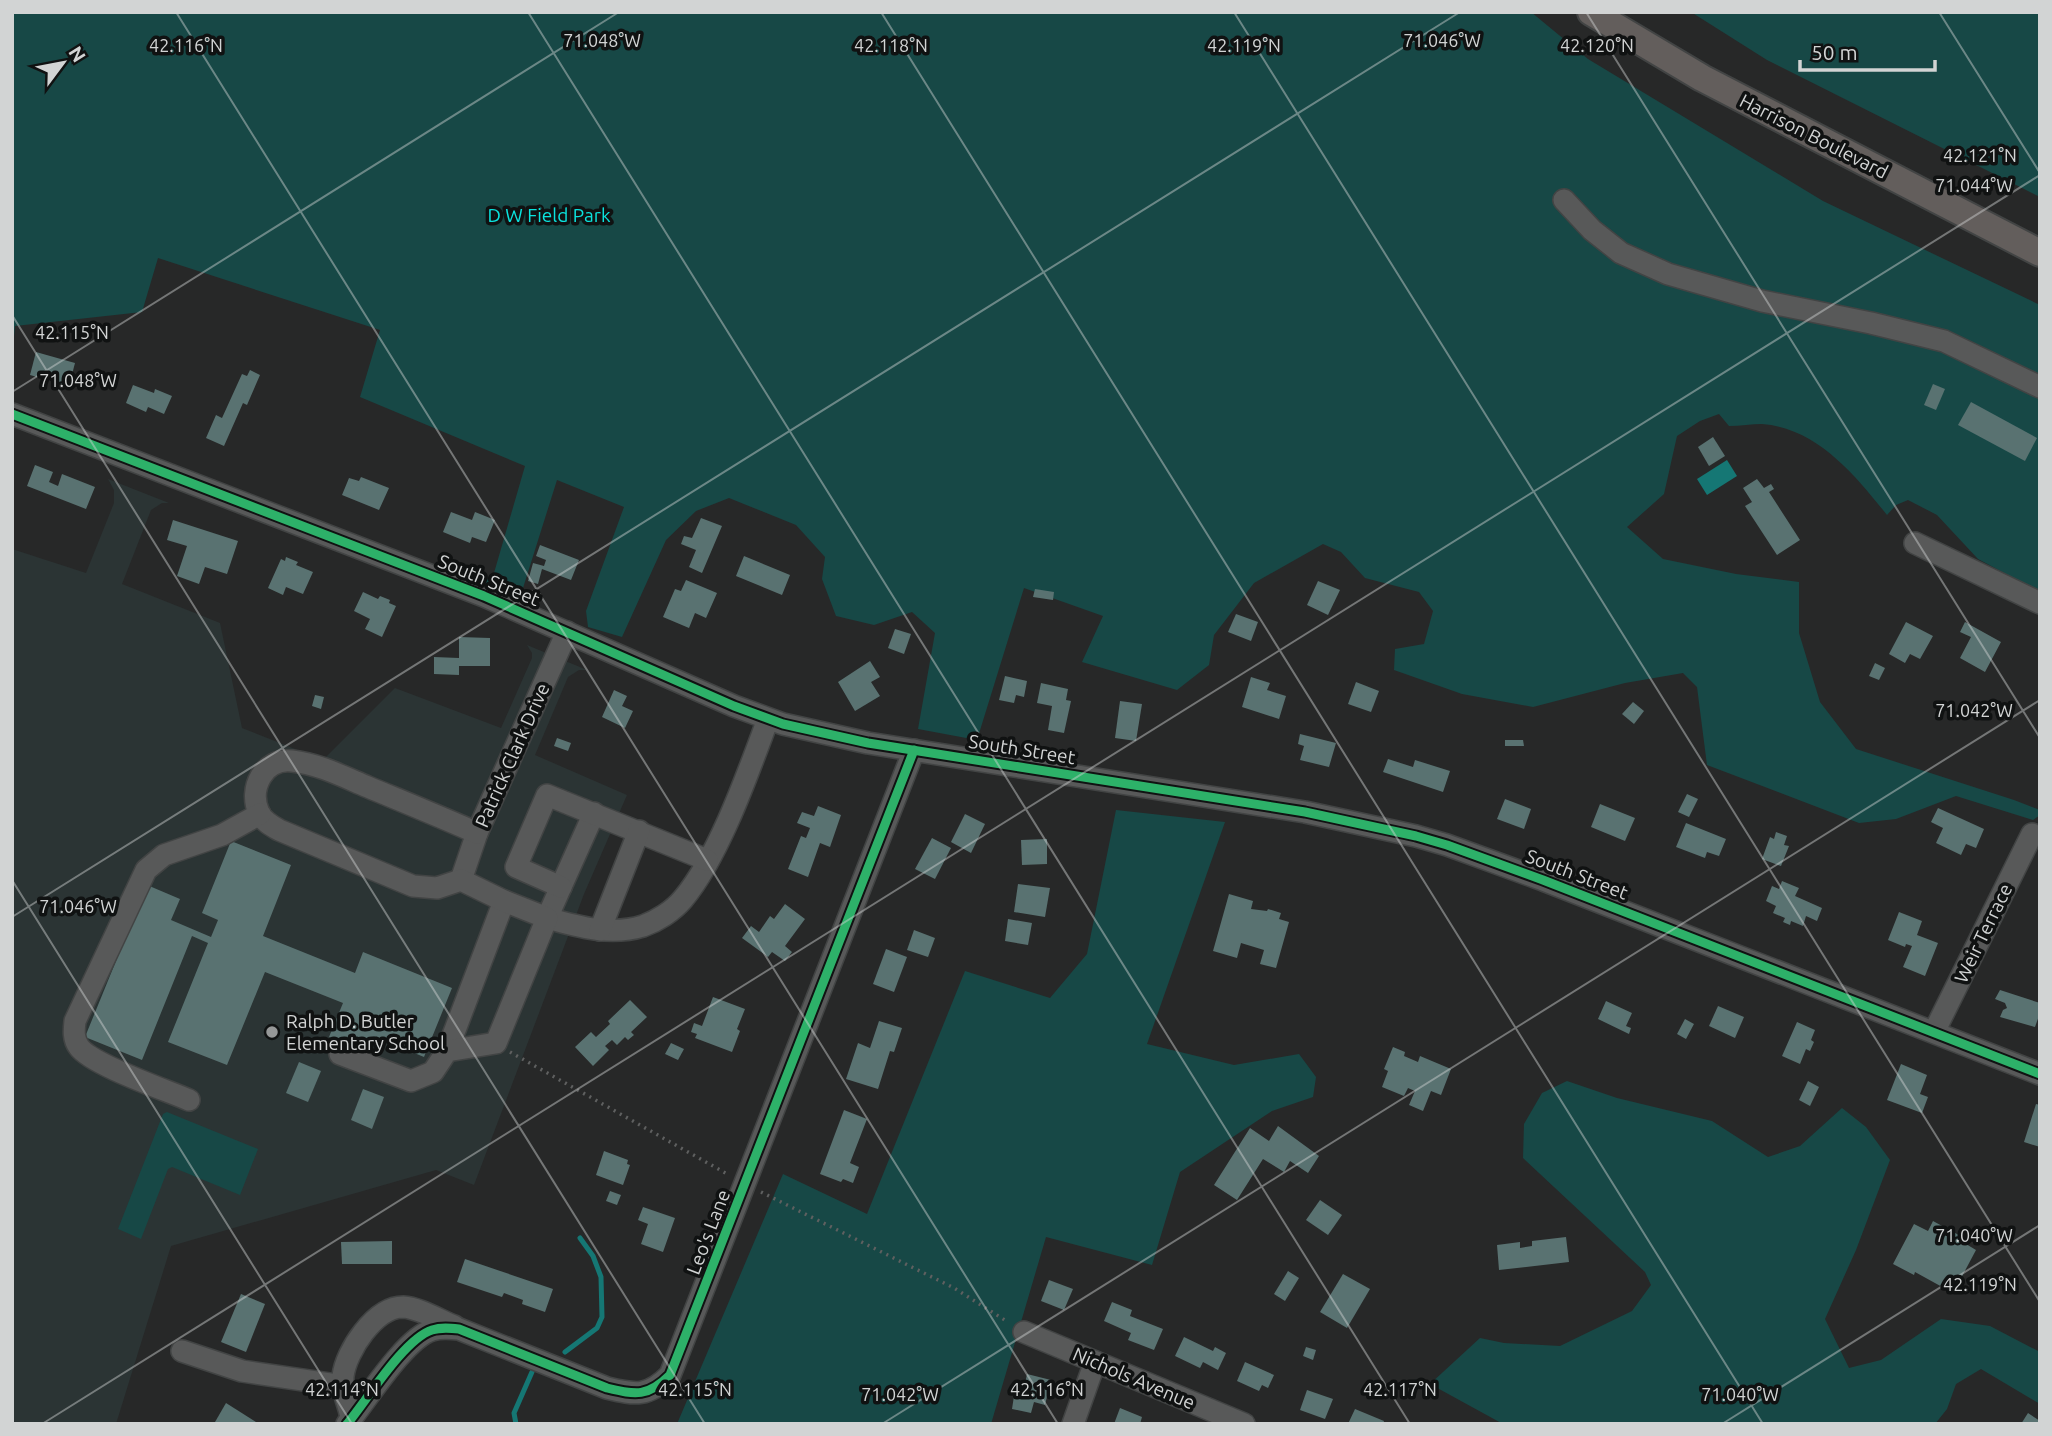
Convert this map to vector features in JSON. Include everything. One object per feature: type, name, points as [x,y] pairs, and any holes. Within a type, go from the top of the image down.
[{"type":"main road","name":"Harrison Boulevard","points":[[1591,12],[1702,78],[2040,253]]},
{"type":"street","points":[[1564,200],[1592,230],[1621,253],[1668,274],[1762,301],[1944,341],[2040,387]]},
{"type":"street","name":"South Street","points":[[12,414],[378,554],[768,719],[804,730],[914,750],[1282,808],[1416,836],[1543,880],[2040,1074]]},
{"type":"street","points":[[1915,543],[2040,603]]},
{"type":"street","name":"Patrick Clark Drive","points":[[461,880],[477,833],[567,632]]},
{"type":"street","points":[[477,833],[324,769],[291,761],[272,765],[259,777],[256,800],[260,814],[270,825],[413,886],[437,888],[461,880],[547,918],[600,930],[642,926],[670,911],[696,883],[750,770],[768,719]]},
{"type":"street","name":"Leo's Lane","points":[[344,1386],[343,1375],[351,1353],[368,1326],[387,1310],[404,1307],[607,1388],[626,1393],[645,1393],[658,1387],[670,1375],[914,750]]},
{"type":"street","points":[[561,887],[516,867],[547,795],[707,860]]},
{"type":"street","points":[[447,1051],[496,1043],[594,813]]},
{"type":"street","points":[[189,1100],[97,1061],[80,1048],[73,1033],[75,1021],[146,870],[164,855],[222,835],[260,814]]},
{"type":"street","points":[[600,930],[639,831]]},
{"type":"street","name":"Weir Terrace","points":[[1934,1032],[2032,834]]},
{"type":"street","points":[[340,1054],[411,1081],[433,1072],[447,1051],[504,901]]},
{"type":"street","points":[[350,1422],[408,1346],[432,1330],[459,1329]]},
{"type":"street","name":"Nichols Avenue","points":[[1024,1332],[1244,1424]]},
{"type":"street","points":[[182,1351],[242,1371],[344,1386],[350,1422]]},
{"type":"street","points":[[1073,1424],[1095,1362]]},
{"type":"shaded area","points":[[1727,460],[1737,476],[1707,495],[1697,479]]},
{"type":"shaded area","name":"Ralph D. Butler Elementary School","points":[[108,479],[169,503],[162,503],[151,510],[122,584],[220,623],[242,728],[323,760],[395,688],[501,728],[532,658],[527,645],[587,670],[579,670],[568,677],[535,755],[627,795],[584,894],[474,1185],[436,1170],[171,1246],[116,1424],[12,1424],[12,549],[86,573],[114,503],[114,490]]},
{"type":"green space","name":"D W Field Park","points":[[12,12],[1531,12],[1588,59],[1823,201],[2040,305],[2040,592],[1978,559],[1937,515],[1908,500],[1896,505],[1887,515],[1862,484],[1833,456],[1800,434],[1782,427],[1762,424],[1729,426],[1719,414],[1700,421],[1677,436],[1664,494],[1627,527],[1663,559],[1736,574],[1799,582],[1799,633],[1820,702],[1856,749],[2014,800],[2040,810],[2040,815],[2033,820],[1956,796],[1896,819],[1859,823],[1707,765],[1697,687],[1683,673],[1625,683],[1533,707],[1462,694],[1394,670],[1395,649],[1424,644],[1433,611],[1419,592],[1365,578],[1341,552],[1323,544],[1254,583],[1214,635],[1209,665],[1177,690],[1082,662],[1103,616],[1024,588],[977,740],[918,729],[935,633],[912,612],[874,625],[836,616],[822,579],[825,557],[796,525],[729,498],[696,511],[666,540],[622,637],[588,627],[586,611],[624,507],[557,480],[523,588],[528,602],[480,581],[489,579],[494,573],[525,466],[360,397],[380,330],[158,258],[142,312],[15,326],[12,359]]},
{"type":"green space","points":[[1691,12],[2040,12],[2040,197],[1767,60]]},
{"type":"green space","points":[[1116,810],[1225,822],[1147,1044],[1234,1065],[1299,1054],[1316,1077],[1313,1097],[1272,1111],[1180,1172],[1152,1265],[1046,1237],[991,1424],[677,1424],[783,1174],[867,1214],[965,971],[1050,998],[1087,954]]},
{"type":"green space","points":[[1567,1081],[1617,1098],[1712,1121],[1768,1157],[1800,1146],[1842,1108],[1866,1127],[1890,1160],[1856,1250],[1825,1319],[1849,1368],[1881,1360],[1941,1319],[1990,1326],[2040,1352],[2040,1404],[1981,1369],[1956,1384],[1947,1409],[1935,1424],[1503,1424],[1430,1384],[1480,1338],[1504,1343],[1560,1346],[1632,1311],[1651,1285],[1645,1272],[1523,1158],[1524,1124],[1542,1093]]},
{"type":"green space","points":[[167,1112],[258,1149],[240,1195],[172,1167],[168,1169],[141,1239],[118,1229],[163,1114]]},
{"type":"building","points":[[36,352],[75,363],[69,386],[30,375]]},
{"type":"building","points":[[250,370],[260,375],[247,405],[243,403],[224,446],[206,438],[216,415],[222,418],[242,374],[247,376]]},
{"type":"building","points":[[1933,384],[1945,389],[1936,410],[1924,405]]},
{"type":"building","points":[[133,385],[154,393],[155,389],[172,396],[164,414],[148,407],[146,412],[126,403]]},
{"type":"building","points":[[1971,402],[2037,438],[2025,461],[1958,425]]},
{"type":"building","points":[[1713,437],[1725,456],[1709,466],[1698,447]]},
{"type":"building","points":[[35,465],[53,472],[49,482],[58,486],[62,474],[95,487],[86,509],[27,486]]},
{"type":"building","points":[[361,477],[389,488],[379,510],[342,495],[349,478],[359,481]]},
{"type":"building","points":[[1757,479],[1764,488],[1771,484],[1774,489],[1769,492],[1800,540],[1777,555],[1745,506],[1752,502],[1743,488]]},
{"type":"building","points":[[451,512],[472,520],[475,512],[495,520],[486,542],[472,537],[470,543],[443,532]]},
{"type":"building","points":[[701,518],[722,526],[702,573],[689,567],[696,550],[681,544],[684,536],[692,538]]},
{"type":"building","points":[[173,520],[238,541],[227,574],[205,567],[199,584],[177,576],[187,546],[167,540]]},
{"type":"building","points":[[540,545],[579,560],[571,580],[542,569],[538,584],[528,581],[533,563],[544,566],[546,560],[536,556]]},
{"type":"building","points":[[744,556],[790,575],[782,595],[736,576]]},
{"type":"building","points":[[286,557],[298,562],[296,565],[313,572],[303,594],[286,587],[283,595],[268,588],[281,559],[285,561]]},
{"type":"building","points":[[686,580],[717,593],[706,618],[695,613],[689,628],[663,617],[675,589],[681,591]]},
{"type":"building","points":[[1318,581],[1340,590],[1328,615],[1307,605]]},
{"type":"building","points":[[1035,589],[1054,592],[1053,600],[1033,597]]},
{"type":"building","points":[[363,592],[378,599],[380,596],[390,600],[389,603],[396,606],[382,637],[365,629],[370,619],[354,611]]},
{"type":"building","points":[[1236,614],[1258,622],[1251,641],[1228,632]]},
{"type":"building","points":[[1906,622],[1933,636],[1920,659],[1910,654],[1905,663],[1889,654]]},
{"type":"building","points":[[1965,622],[2001,642],[1985,672],[1960,658],[1971,637],[1960,632]]},
{"type":"building","points":[[895,629],[911,634],[904,654],[888,648]]},
{"type":"building","points":[[459,637],[490,638],[490,666],[459,666],[459,675],[434,674],[434,657],[459,658]]},
{"type":"building","points":[[870,661],[880,677],[871,682],[880,696],[855,711],[838,682]]},
{"type":"building","points":[[1875,663],[1885,668],[1879,680],[1869,676]]},
{"type":"building","points":[[1005,676],[1027,681],[1024,697],[1016,695],[1014,703],[999,700]]},
{"type":"building","points":[[1251,677],[1270,683],[1267,690],[1286,696],[1279,719],[1242,707]]},
{"type":"building","points":[[1356,682],[1379,691],[1371,712],[1348,704]]},
{"type":"building","points":[[1041,683],[1068,689],[1066,700],[1071,701],[1064,733],[1048,730],[1052,706],[1037,703]]},
{"type":"building","points":[[614,690],[627,696],[622,706],[633,711],[625,728],[602,717]]},
{"type":"building","points":[[315,695],[324,697],[321,709],[312,706]]},
{"type":"building","points":[[1120,701],[1142,704],[1136,741],[1115,738]]},
{"type":"building","points":[[1633,702],[1644,711],[1634,724],[1622,714]]},
{"type":"building","points":[[1300,734],[1336,743],[1329,767],[1300,760],[1304,746],[1298,744]]},
{"type":"building","points":[[557,738],[571,743],[568,751],[554,746]]},
{"type":"building","points":[[1505,740],[1523,740],[1524,746],[1505,746]]},
{"type":"building","points":[[1388,759],[1413,767],[1415,760],[1450,771],[1443,792],[1383,772]]},
{"type":"building","points":[[1687,794],[1698,799],[1689,817],[1678,812]]},
{"type":"building","points":[[1505,799],[1531,809],[1524,829],[1497,819]]},
{"type":"building","points":[[1600,804],[1635,818],[1625,841],[1591,827]]},
{"type":"building","points":[[818,806],[841,815],[830,847],[820,843],[808,877],[788,869],[801,836],[806,838],[810,828],[797,823],[802,812],[814,816]]},
{"type":"building","points":[[1938,808],[1984,829],[1976,848],[1966,844],[1961,855],[1936,843],[1943,828],[1931,822]]},
{"type":"building","points":[[965,814],[985,824],[971,853],[951,842]]},
{"type":"building","points":[[1686,823],[1726,839],[1719,856],[1707,852],[1705,858],[1676,847]]},
{"type":"building","points":[[1776,832],[1787,836],[1784,845],[1789,846],[1781,866],[1762,859],[1770,837],[1774,839]]},
{"type":"building","points":[[932,838],[951,848],[935,879],[915,869]]},
{"type":"building","points":[[1047,839],[1047,864],[1022,865],[1021,840]]},
{"type":"building","points":[[231,841],[291,865],[263,936],[355,973],[363,952],[452,988],[424,1057],[375,1037],[369,1053],[329,1037],[343,1003],[265,972],[227,1065],[168,1042],[208,943],[192,936],[142,1060],[85,1037],[147,885],[180,899],[171,920],[211,937],[218,920],[202,913]]},
{"type":"building","points":[[1782,881],[1799,888],[1795,896],[1822,908],[1817,921],[1806,916],[1803,926],[1791,921],[1790,925],[1783,922],[1785,918],[1773,913],[1776,906],[1766,901],[1772,886],[1779,889]]},
{"type":"building","points":[[1018,884],[1050,888],[1045,917],[1014,912]]},
{"type":"building","points":[[1229,894],[1253,901],[1251,909],[1268,909],[1281,913],[1279,919],[1289,922],[1276,968],[1260,964],[1264,950],[1241,943],[1237,958],[1213,951]]},
{"type":"building","points":[[785,904],[805,919],[785,946],[792,952],[785,961],[772,952],[768,957],[742,938],[751,926],[759,932],[770,916],[774,919]]},
{"type":"building","points":[[1899,912],[1922,921],[1917,935],[1938,943],[1925,976],[1903,967],[1912,946],[1906,944],[1905,947],[1888,940]]},
{"type":"building","points":[[1008,919],[1032,923],[1028,945],[1005,941]]},
{"type":"building","points":[[914,930],[935,938],[928,957],[907,950]]},
{"type":"building","points":[[886,949],[907,957],[894,992],[873,984]]},
{"type":"building","points":[[2000,990],[2040,1003],[2035,1027],[2000,1017],[2007,1008],[2005,1003],[1995,999]]},
{"type":"building","points":[[713,997],[745,1009],[732,1052],[695,1038],[697,1034],[691,1032],[694,1023],[702,1026]]},
{"type":"building","points":[[630,1000],[647,1017],[631,1032],[634,1035],[628,1040],[625,1037],[617,1045],[612,1040],[605,1046],[609,1050],[593,1066],[575,1047],[591,1032],[596,1037]]},
{"type":"building","points":[[1606,1001],[1632,1013],[1626,1026],[1631,1028],[1629,1034],[1598,1019]]},
{"type":"building","points":[[1718,1006],[1744,1017],[1735,1038],[1709,1026]]},
{"type":"building","points":[[1685,1019],[1694,1024],[1686,1039],[1677,1034]]},
{"type":"building","points":[[879,1021],[902,1028],[894,1052],[890,1051],[878,1089],[846,1079],[858,1043],[870,1048]]},
{"type":"building","points":[[1797,1022],[1815,1030],[1811,1040],[1814,1042],[1810,1051],[1806,1049],[1800,1064],[1782,1056]]},
{"type":"building","points":[[671,1043],[684,1049],[678,1060],[665,1054]]},
{"type":"building","points":[[1393,1047],[1418,1062],[1420,1056],[1451,1069],[1441,1095],[1431,1091],[1423,1111],[1409,1105],[1415,1091],[1408,1088],[1404,1096],[1382,1087],[1388,1071],[1384,1069]]},
{"type":"building","points":[[299,1062],[321,1071],[308,1102],[286,1093]]},
{"type":"building","points":[[1901,1064],[1927,1075],[1920,1094],[1928,1097],[1922,1113],[1887,1100]]},
{"type":"building","points":[[1808,1081],[1819,1087],[1810,1106],[1799,1100]]},
{"type":"building","points":[[363,1089],[384,1097],[372,1129],[351,1120]]},
{"type":"building","points":[[2036,1104],[2040,1105],[2040,1147],[2024,1142]]},
{"type":"building","points":[[844,1110],[867,1119],[850,1163],[859,1167],[853,1183],[843,1179],[841,1182],[820,1174]]},
{"type":"building","points":[[1278,1126],[1319,1156],[1308,1173],[1290,1161],[1284,1172],[1263,1159],[1237,1200],[1214,1185],[1250,1128],[1269,1141]]},
{"type":"building","points":[[604,1151],[628,1160],[627,1164],[630,1165],[623,1185],[596,1175]]},
{"type":"building","points":[[610,1191],[621,1195],[617,1205],[606,1201]]},
{"type":"building","points":[[1320,1200],[1342,1215],[1328,1235],[1306,1220]]},
{"type":"building","points":[[643,1207],[675,1218],[663,1252],[641,1244],[648,1224],[638,1220]]},
{"type":"building","points":[[1933,1221],[1968,1240],[1966,1244],[1976,1250],[1959,1282],[1949,1277],[1944,1288],[1915,1272],[1914,1275],[1893,1264],[1914,1224],[1928,1231]]},
{"type":"building","points":[[1566,1237],[1569,1262],[1499,1270],[1497,1245],[1520,1242],[1520,1248],[1532,1246],[1532,1241]]},
{"type":"building","points":[[392,1241],[392,1264],[342,1264],[341,1242]]},
{"type":"building","points":[[465,1259],[553,1289],[545,1312],[522,1304],[523,1300],[504,1293],[502,1297],[457,1282]]},
{"type":"building","points":[[1288,1271],[1299,1278],[1285,1301],[1274,1294]]},
{"type":"building","points":[[1343,1274],[1370,1289],[1347,1328],[1320,1312]]},
{"type":"building","points":[[1049,1280],[1073,1289],[1064,1310],[1041,1301]]},
{"type":"building","points":[[241,1294],[265,1304],[246,1352],[221,1342]]},
{"type":"building","points":[[1112,1302],[1132,1310],[1130,1316],[1163,1329],[1154,1350],[1128,1340],[1131,1333],[1104,1321]]},
{"type":"building","points":[[1184,1337],[1213,1351],[1215,1347],[1226,1353],[1218,1370],[1203,1362],[1200,1368],[1175,1356]]},
{"type":"building","points":[[1306,1347],[1316,1350],[1313,1360],[1303,1356]]},
{"type":"building","points":[[1245,1362],[1274,1375],[1268,1388],[1262,1385],[1259,1391],[1237,1381]]},
{"type":"building","points":[[1027,1374],[1051,1380],[1045,1405],[1034,1402],[1031,1413],[1012,1409],[1014,1396],[1022,1398]]},
{"type":"building","points":[[1307,1390],[1333,1399],[1325,1419],[1300,1410]]},
{"type":"building","points":[[226,1403],[259,1424],[218,1424],[215,1422]]},
{"type":"building","points":[[1120,1408],[1142,1417],[1140,1424],[1114,1424]]},
{"type":"building","points":[[1355,1409],[1384,1421],[1383,1424],[1348,1424]]},
{"type":"building","points":[[2028,1413],[2040,1421],[2040,1424],[2021,1424]]},
{"type":"waterway","points":[[565,1352],[597,1328],[602,1317],[601,1277],[593,1256],[580,1238]]},
{"type":"waterway","points":[[516,1424],[514,1413],[532,1372]]},
{"type":"cycle path","points":[[12,414],[484,596],[734,706],[783,724],[868,743],[1305,812],[1416,836],[1543,880],[2040,1074]]},
{"type":"cycle path","points":[[347,1424],[398,1357],[421,1336],[439,1328],[459,1329],[607,1388],[634,1393],[648,1391],[670,1375],[914,750]]},
{"type":"place","name":"Ralph D. Butler Elementary School","points":[[272,1032]]}]
